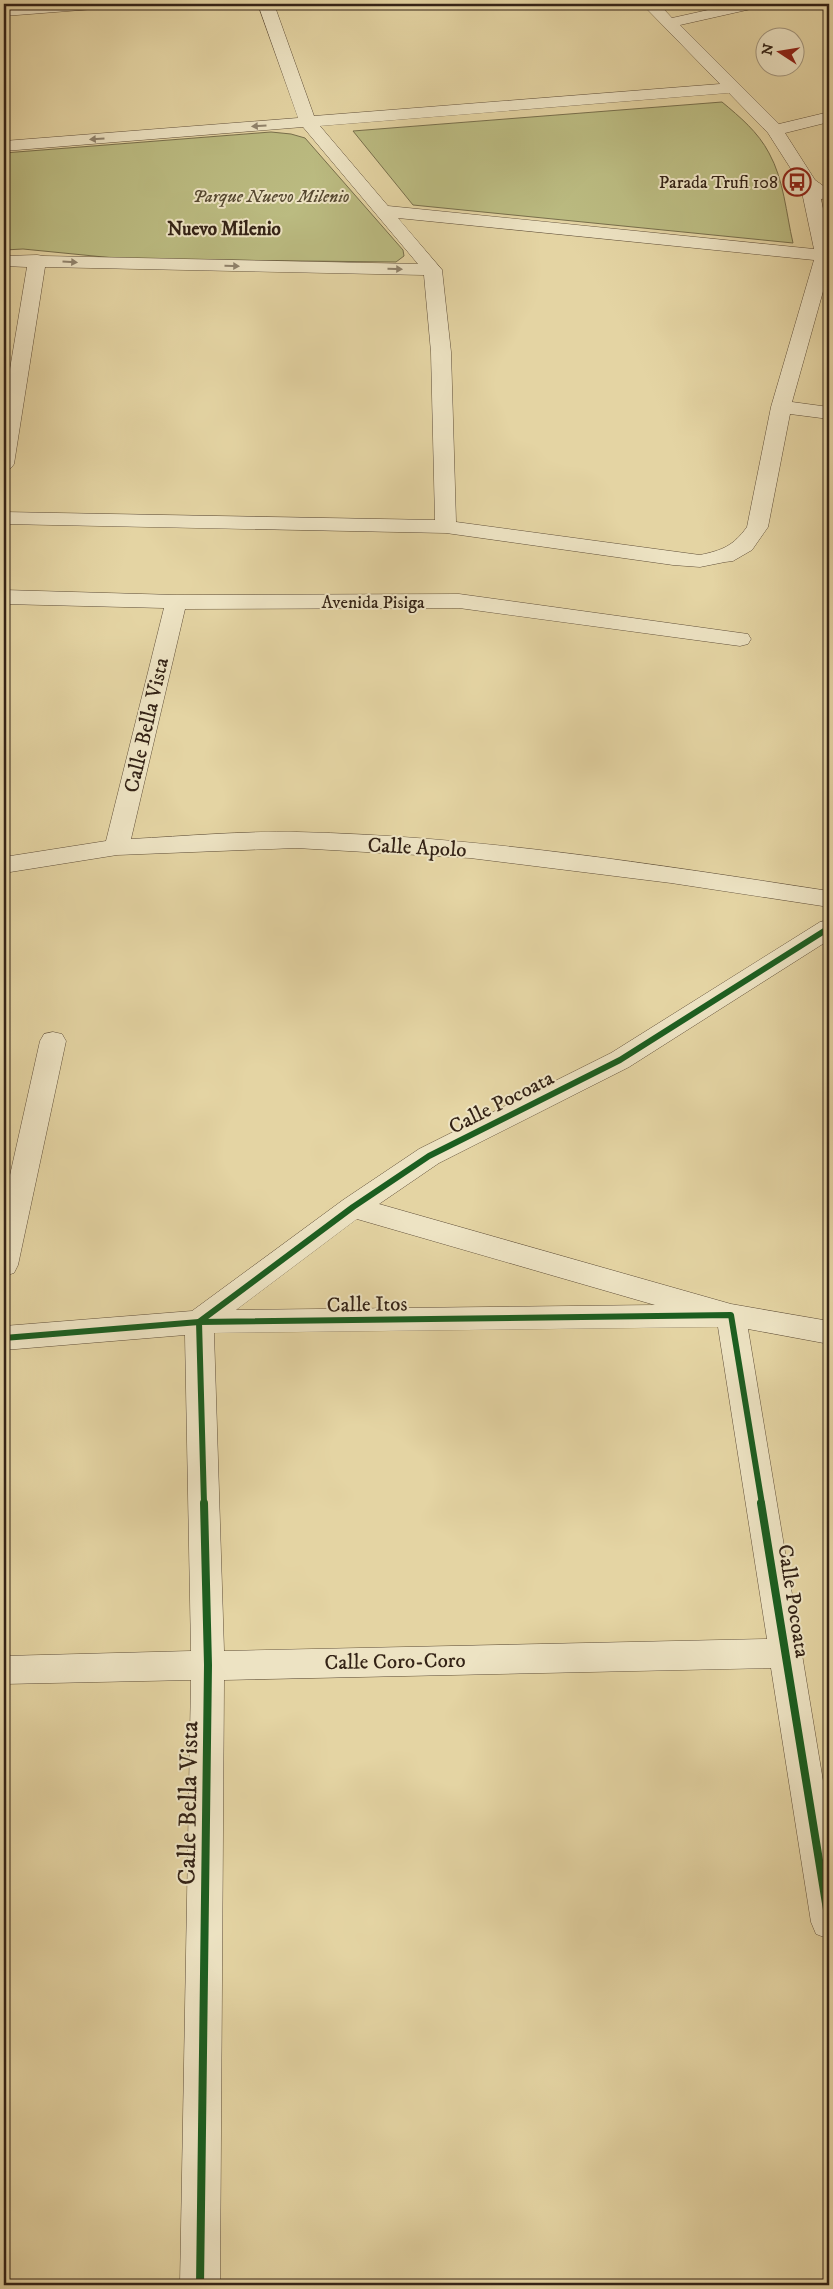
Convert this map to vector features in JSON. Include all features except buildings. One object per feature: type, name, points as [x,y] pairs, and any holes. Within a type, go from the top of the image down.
[{"type":"street","points":[[4,12],[94,4]]},
{"type":"street","points":[[266,4],[308,123],[433,270],[441,352],[446,527]]},
{"type":"street","points":[[650,4],[775,130],[809,183],[829,200]]},
{"type":"street","points":[[669,23],[756,4]]},
{"type":"street","points":[[4,146],[733,88]]},
{"type":"street","points":[[775,130],[829,117]]},
{"type":"street","points":[[4,518],[446,527],[673,559],[700,561],[725,556],[744,545],[757,527],[781,407],[824,256],[809,183]]},
{"type":"street","points":[[383,211],[824,256]]},
{"type":"street","points":[[4,261],[37,260],[110,264],[433,270]]},
{"type":"street","points":[[4,464],[37,260]]},
{"type":"street","points":[[781,407],[829,413]]},
{"type":"street","name":"Avenida Pisiga","points":[[4,597],[176,602],[459,601],[740,639]]},
{"type":"street","name":"Calle Bella Vista","points":[[117,847],[176,602]]},
{"type":"street","name":"Calle Apolo","points":[[4,865],[117,847],[296,840],[470,850],[671,875],[829,898]]},
{"type":"street","name":"Calle Pocoata","points":[[199,1322],[353,1207],[429,1156],[620,1060],[829,928]]},
{"type":"street","points":[[4,1265],[53,1041]]},
{"type":"street","name":"Calle Itos","points":[[353,1207],[731,1315],[829,1332]]},
{"type":"street","name":"Calle Pocoata","points":[[731,1315],[786,1653],[822,1833],[829,1922]]},
{"type":"street","name":"Calle Itos","points":[[4,1338],[199,1322],[731,1315]]},
{"type":"street","name":"Calle Bella Vista","points":[[199,1322],[208,1665],[200,2285]]},
{"type":"street","name":"Calle Coro-Coro","points":[[4,1670],[786,1653]]},
{"type":"green space","points":[[722,102],[742,119],[765,145],[778,174],[793,243],[413,205],[353,131]]},
{"type":"green space","name":"Parque Nuevo Milenio","points":[[271,132],[291,134],[305,138],[403,250],[404,256],[396,262],[124,259],[23,249],[4,250],[4,153]]},
{"type":"cycle path","points":[[200,2285],[208,1665],[199,1322],[353,1207],[429,1156],[620,1060],[829,928]]},
{"type":"cycle path","points":[[4,1338],[199,1322],[731,1315],[829,1922]]},
{"type":"place","name":"Parada Trufi 108","points":[[797,182]]},
{"type":"district","name":"Nuevo Milenio","points":[[224,228]]}]
